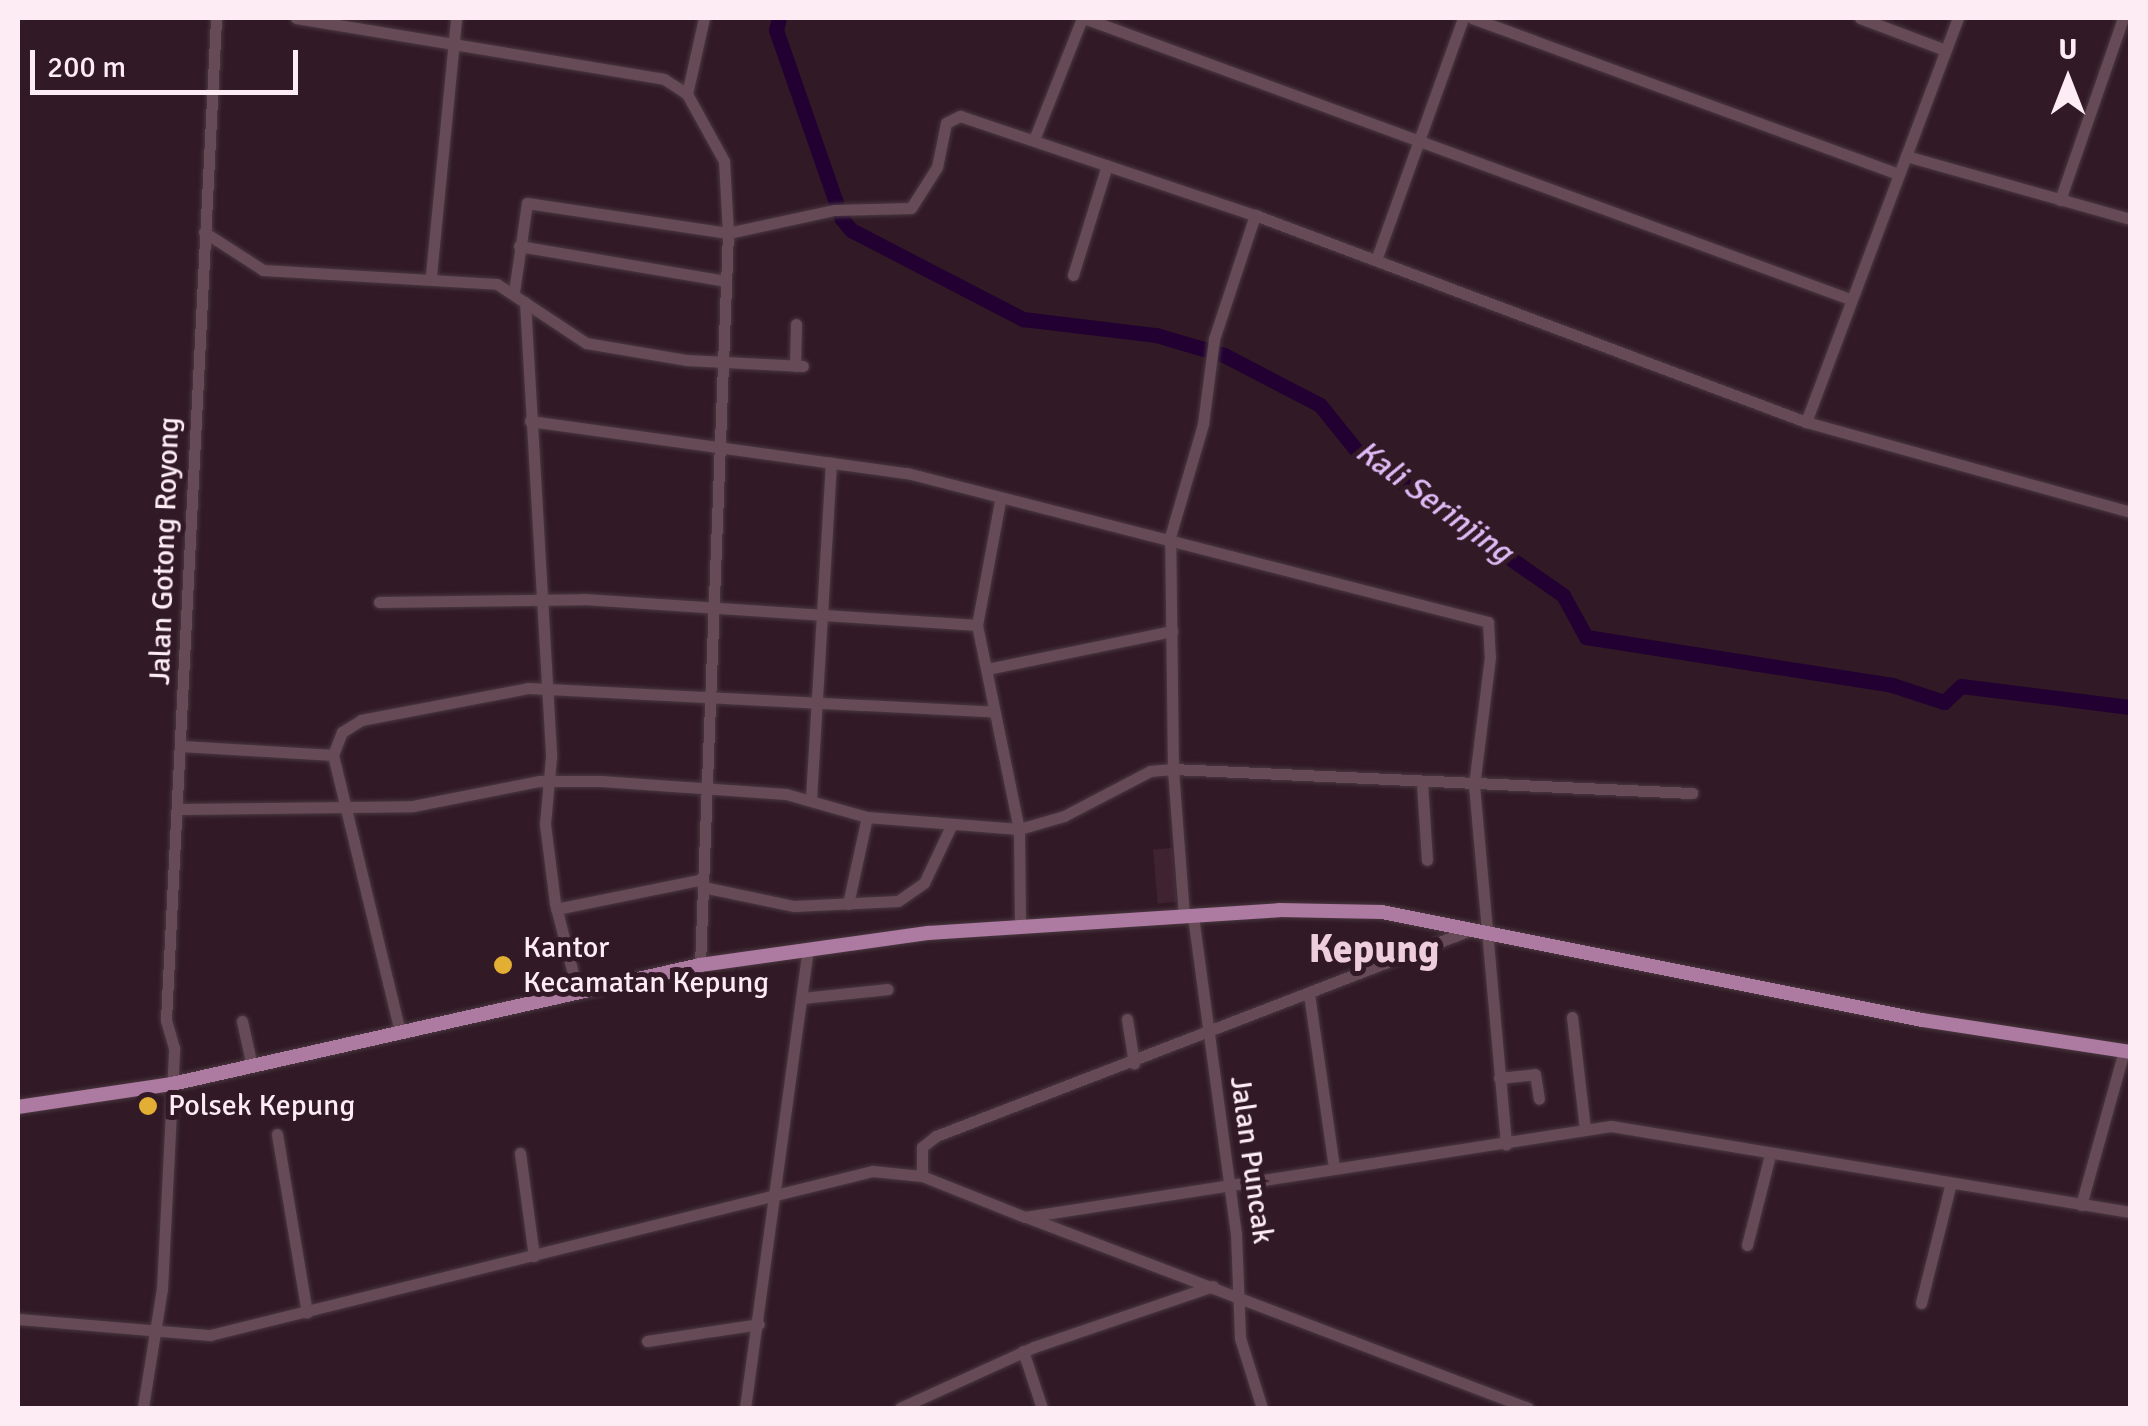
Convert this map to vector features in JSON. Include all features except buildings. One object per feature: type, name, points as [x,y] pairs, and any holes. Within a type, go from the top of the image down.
[{"type":"main road","points":[[18,1107],[172,1084],[700,965],[808,948],[1020,927],[1348,908],[1922,1020],[2127,1051]]},
{"type":"street","name":"Jalan Gotong Royong","points":[[143,1407],[158,1334],[172,1084],[170,986],[216,18]]},
{"type":"street","points":[[296,18],[664,79],[688,94],[727,169],[728,233],[709,607],[700,965]]},
{"type":"street","points":[[431,275],[456,18]]},
{"type":"street","points":[[688,94],[704,18]]},
{"type":"street","points":[[1034,138],[1083,18],[1419,136],[1850,299]]},
{"type":"street","points":[[1376,260],[1463,18]]},
{"type":"street","points":[[1472,18],[1898,174]]},
{"type":"street","points":[[1860,18],[1945,50]]},
{"type":"street","points":[[1806,422],[1958,18]]},
{"type":"street","points":[[2060,200],[2122,18]]},
{"type":"street","points":[[514,292],[522,206],[533,201],[728,233],[834,210],[918,205],[951,118],[1034,138],[1255,215],[1806,422],[2130,512]]},
{"type":"street","points":[[1906,156],[2130,219]]},
{"type":"street","points":[[1073,275],[1107,166]]},
{"type":"street","name":"Jalan Puncak","points":[[1255,215],[1214,339],[1202,424],[1170,537],[1174,775],[1189,916],[1230,1186],[1240,1338],[1262,1408]]},
{"type":"street","points":[[204,232],[263,270],[482,280],[514,292],[586,343],[722,361],[799,366],[796,324]]},
{"type":"street","points":[[519,246],[725,281]]},
{"type":"street","points":[[524,302],[546,688],[545,824],[556,910],[578,993]]},
{"type":"street","points":[[530,421],[717,451],[818,459],[907,473],[1000,500],[1170,537],[1488,622],[1490,657],[1474,789],[1479,931],[1506,1145]]},
{"type":"street","points":[[811,799],[823,612],[818,459]]},
{"type":"street","points":[[1000,500],[977,625],[1019,829],[1020,927]]},
{"type":"street","points":[[379,602],[540,599],[823,612],[977,625]]},
{"type":"street","points":[[987,668],[1172,631]]},
{"type":"street","points":[[400,1032],[333,755],[342,732],[361,720],[546,688],[818,708],[994,712]]},
{"type":"street","points":[[182,746],[333,755]]},
{"type":"street","points":[[180,809],[344,810],[412,806],[548,781],[706,788],[811,799],[867,817],[1019,829],[1064,816],[1150,771],[1421,789],[1692,794]]},
{"type":"street","points":[[1421,789],[1427,860]]},
{"type":"street","points":[[848,904],[867,817]]},
{"type":"street","points":[[556,910],[703,883],[755,903],[848,904],[912,895],[951,826]]},
{"type":"street","points":[[922,1176],[922,1148],[936,1136],[1479,931]]},
{"type":"street","points":[[746,1408],[808,948]]},
{"type":"street","points":[[802,998],[888,989]]},
{"type":"street","points":[[1309,994],[1334,1168]]},
{"type":"street","points":[[1572,1017],[1585,1129]]},
{"type":"street","points":[[1128,1019],[1134,1063]]},
{"type":"street","points":[[242,1021],[252,1066]]},
{"type":"street","points":[[2080,1205],[2127,1051]]},
{"type":"street","points":[[1499,1078],[1535,1074],[1538,1100]]},
{"type":"street","points":[[1025,1217],[1611,1126],[1950,1187],[2130,1212]]},
{"type":"street","points":[[277,1134],[307,1314]]},
{"type":"street","points":[[520,1153],[534,1256]]},
{"type":"street","points":[[1746,1245],[1770,1155]]},
{"type":"street","points":[[18,1319],[158,1334],[210,1335],[775,1199],[872,1171],[922,1176],[1528,1408]]},
{"type":"street","points":[[1921,1303],[1950,1187]]},
{"type":"street","points":[[900,1408],[1022,1352],[1214,1286]]},
{"type":"street","points":[[647,1340],[759,1324]]},
{"type":"street","points":[[1022,1352],[1042,1408]]},
{"type":"shaded area","points":[[1172,848],[1177,902],[1158,903],[1153,850]]},
{"type":"waterway","name":"Kali Serinjing","points":[[779,18],[776,30],[842,219],[851,230],[1023,319],[1156,335],[1224,355],[1320,405],[1357,451],[1563,595],[1586,637],[1892,685],[1944,702],[1961,686],[2130,707]]},
{"type":"place","name":"Kantor Kecamatan Kepung","points":[[503,965]]},
{"type":"place","name":"Polsek Kepung","points":[[148,1106]]},
{"type":"district","name":"Kepung","points":[[1374,949]]}]
